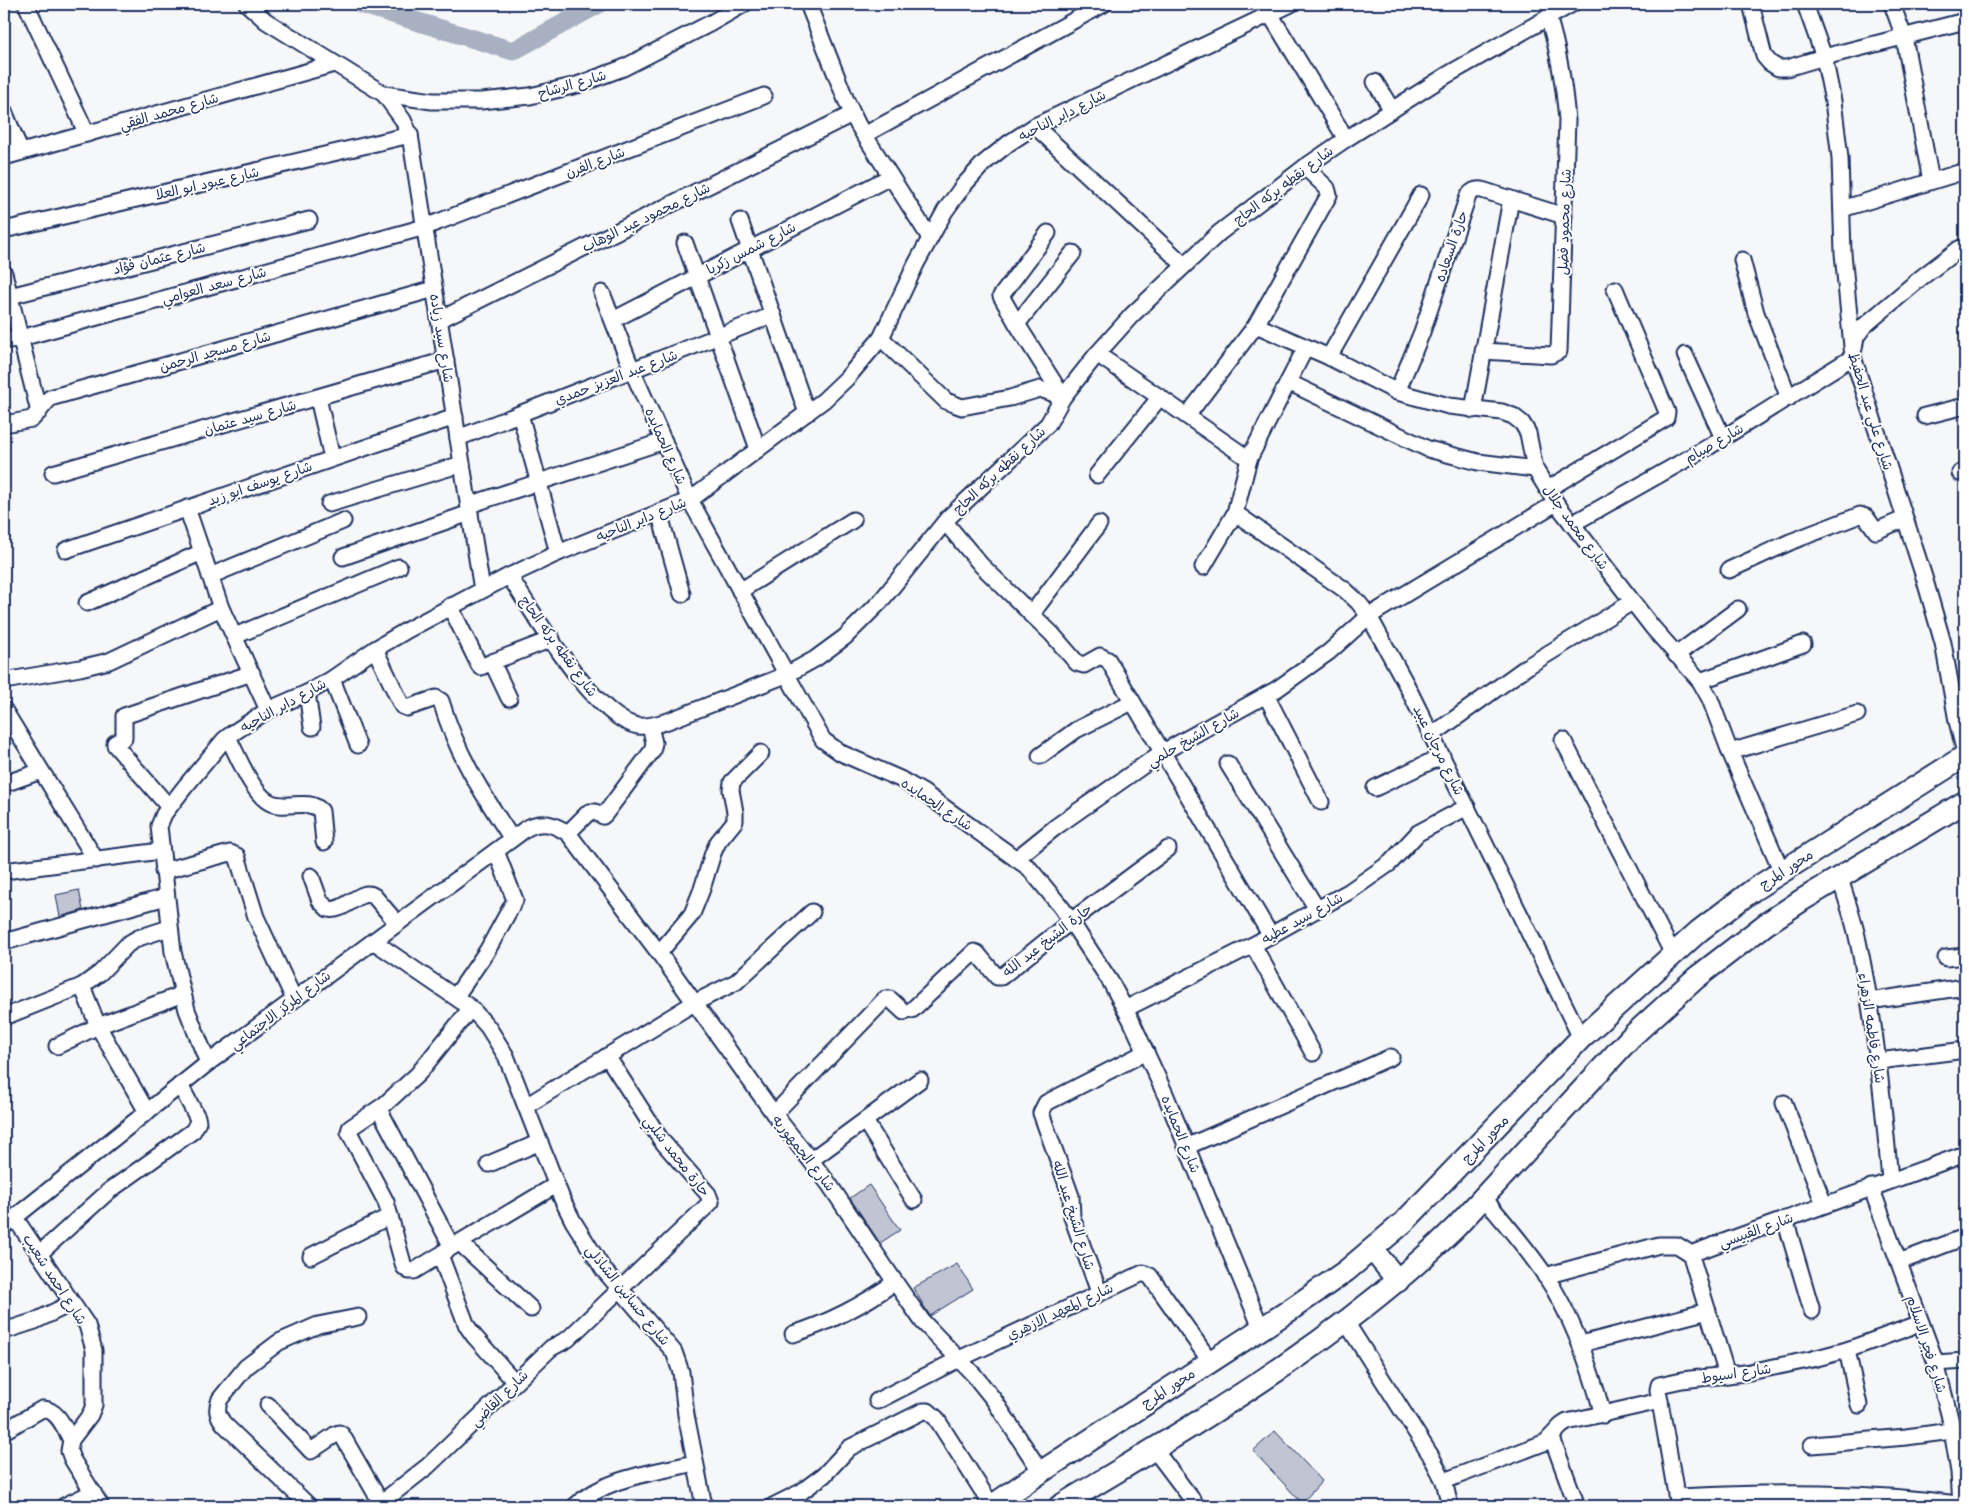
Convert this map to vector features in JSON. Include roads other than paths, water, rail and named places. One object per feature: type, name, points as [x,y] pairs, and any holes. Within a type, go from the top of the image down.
[{"type":"main road","name":"محور المرج","points":[[992,1506],[1318,1291],[1373,1250],[1434,1194],[1581,1038],[1673,954],[1726,910],[1965,754]]},
{"type":"main road","points":[[1060,1506],[1252,1388],[1346,1322],[1428,1255],[1631,1037],[1663,1006],[1730,950],[1766,924],[1965,802]]},
{"type":"main road","points":[[1373,1250],[1398,1281]]},
{"type":"street","points":[[26,4],[87,134]]},
{"type":"street","points":[[247,4],[266,21],[384,94]]},
{"type":"street","name":"شارع الرشاح","points":[[384,94],[432,101],[481,101],[530,96],[577,85],[623,68],[711,24],[744,4]]},
{"type":"street","points":[[808,4],[852,114],[930,238]]},
{"type":"street","points":[[864,135],[1104,4]]},
{"type":"street","name":"شارع داير الناحيه","points":[[208,1063],[183,994],[169,928],[159,826],[160,820],[170,807],[228,737],[268,710],[307,693],[332,679],[375,649],[450,606],[558,553],[690,500],[807,413],[847,378],[881,338],[945,211],[963,186],[984,163],[1009,143],[1035,126],[1291,4]]},
{"type":"street","name":"شارع نقطه بركه الحاج","points":[[509,576],[552,640],[589,690],[608,710],[637,726],[650,726],[668,721],[786,675],[815,659],[845,637],[880,602],[945,522],[1048,424],[1063,397],[1132,314],[1219,233],[1346,139],[1447,75],[1572,4]]},
{"type":"street","points":[[1751,4],[1764,56],[1778,68],[1787,68],[1965,21]]},
{"type":"street","name":"شارع علي عبد الحفيظ","points":[[1805,4],[1824,57],[1833,101],[1840,158],[1843,254],[1853,358],[1924,577],[1943,643],[1965,754]]},
{"type":"street","points":[[1892,4],[1904,37],[1931,181]]},
{"type":"street","points":[[1270,14],[1346,139]]},
{"type":"street","name":"شارع محمود فضل","points":[[1483,351],[1551,355],[1559,351],[1567,120],[1558,48],[1548,17]]},
{"type":"street","name":"شارع محمد الفقي","points":[[4,157],[334,64]]},
{"type":"street","points":[[1375,82],[1392,110]]},
{"type":"street","name":"شارع سيد زياده","points":[[384,94],[403,120],[410,135],[482,590]]},
{"type":"street","name":"شارع الفرن","points":[[425,227],[764,96]]},
{"type":"street","points":[[4,111],[20,152]]},
{"type":"street","name":"شارع محمود عبد الوهاب","points":[[439,320],[852,114]]},
{"type":"street","points":[[1035,126],[1184,265]]},
{"type":"street","name":"شارع عبود ابو العلا","points":[[4,230],[410,135]]},
{"type":"street","points":[[1187,416],[1256,325],[1329,195],[1327,188],[1306,167]]},
{"type":"street","points":[[1842,209],[1965,171]]},
{"type":"street","name":"شارع شمس زكريا","points":[[613,320],[890,176]]},
{"type":"street","name":"حارة السعاده","points":[[1397,392],[1422,332],[1468,196],[1476,190],[1482,190],[1564,216]]},
{"type":"street","points":[[1329,357],[1422,194]]},
{"type":"street","points":[[1473,410],[1510,199]]},
{"type":"street","name":"شارع عثمان فؤاد","points":[[10,296],[309,220]]},
{"type":"street","points":[[740,221],[807,413]]},
{"type":"street","name":"شارع سعد العوامي","points":[[4,341],[425,227]]},
{"type":"street","points":[[1048,233],[1002,292],[1002,299],[1063,397]]},
{"type":"street","points":[[685,243],[758,449]]},
{"type":"street","points":[[1853,358],[1856,337],[1864,326],[1922,277],[1965,246]]},
{"type":"street","points":[[1017,324],[1074,254]]},
{"type":"street","points":[[1742,260],[1756,313],[1788,398]]},
{"type":"street","points":[[4,273],[39,412]]},
{"type":"street","name":"شارع مسجد الرحمن","points":[[4,424],[32,419],[50,398],[434,289]]},
{"type":"street","points":[[1548,489],[1666,418],[1667,412],[1614,289]]},
{"type":"street","name":"شارع الحمايده","points":[[602,294],[632,370],[690,500],[823,740],[832,748],[900,779],[924,793],[1034,874],[1071,921],[1110,981],[1166,1096],[1261,1328]]},
{"type":"street","name":"شارع عبد العزيز حمدي","points":[[458,438],[773,315]]},
{"type":"street","name":"شارع محمد جلال","points":[[1256,325],[1329,357],[1397,392],[1449,406],[1502,412],[1513,416],[1522,423],[1528,433],[1535,469],[1556,503],[1632,602],[1700,681],[1710,699],[1730,752],[1782,872]]},
{"type":"street","points":[[881,338],[946,401],[952,404],[962,407],[969,406],[1010,398],[1040,389],[1063,397]]},
{"type":"street","points":[[1203,567],[1235,513],[1249,459],[1306,347]]},
{"type":"street","points":[[1097,354],[1249,459]]},
{"type":"street","points":[[1685,355],[1723,438]]},
{"type":"street","name":"شارع صيام","points":[[1572,524],[1723,438],[1853,358]]},
{"type":"street","name":"شارع سيد عتمان","points":[[53,473],[446,360]]},
{"type":"street","points":[[1288,382],[1428,449],[1478,462],[1535,469]]},
{"type":"street","points":[[1097,475],[1160,397]]},
{"type":"street","points":[[318,398],[332,458]]},
{"type":"street","points":[[1925,416],[1965,406]]},
{"type":"street","points":[[520,414],[558,553]]},
{"type":"street","name":"شارع يوسف ابو زيد","points":[[66,550],[455,417]]},
{"type":"street","points":[[343,556],[538,482],[664,441]]},
{"type":"street","points":[[329,504],[462,464]]},
{"type":"street","name":"شارع الشيخ حلمي","points":[[1016,859],[1057,826],[1161,753],[1266,695],[1307,669],[1370,616],[1556,503]]},
{"type":"street","points":[[187,508],[221,608],[268,710]]},
{"type":"street","points":[[659,512],[682,594]]},
{"type":"street","name":"شارع مرجان عبيد","points":[[1235,513],[1345,590],[1370,616],[1432,735],[1581,1038]]},
{"type":"street","points":[[1730,570],[1790,542],[1860,515],[1866,517],[1876,531],[1904,519]]},
{"type":"street","points":[[740,591],[854,520]]},
{"type":"street","points":[[210,576],[343,521]]},
{"type":"street","points":[[945,522],[981,565],[1080,665],[1084,665],[1100,656],[1106,658],[1271,936]]},
{"type":"street","points":[[1031,614],[1099,524]]},
{"type":"street","points":[[87,603],[202,552]]},
{"type":"street","points":[[234,636],[399,567]]},
{"type":"street","points":[[1432,735],[1528,666],[1632,602]]},
{"type":"street","points":[[450,606],[478,665],[481,666],[552,640]]},
{"type":"street","points":[[4,681],[109,661],[221,608]]},
{"type":"street","points":[[1676,655],[1738,609]]},
{"type":"street","points":[[1700,681],[1803,644]]},
{"type":"street","points":[[375,649],[404,708],[436,698],[442,701],[459,750],[474,780],[512,839]]},
{"type":"street","points":[[492,662],[509,698]]},
{"type":"street","points":[[170,807],[115,745],[115,743],[124,738],[124,716],[252,673]]},
{"type":"street","points":[[332,679],[358,745]]},
{"type":"street","points":[[307,693],[312,727]]},
{"type":"street","points":[[1266,695],[1321,802]]},
{"type":"street","points":[[1040,756],[1076,730],[1132,702]]},
{"type":"street","points":[[4,710],[96,860]]},
{"type":"street","points":[[1730,752],[1857,714]]},
{"type":"street","points":[[568,833],[589,812],[603,816],[605,814],[652,751],[654,743],[650,726]]},
{"type":"street","points":[[228,737],[250,779],[263,798],[279,806],[313,804],[321,810],[324,842]]},
{"type":"street","points":[[1563,740],[1673,954]]},
{"type":"street","points":[[658,953],[692,914],[718,842],[735,821],[731,790],[732,782],[762,752]]},
{"type":"street","points":[[1375,788],[1442,756]]},
{"type":"street","points":[[1228,764],[1317,910]]},
{"type":"street","points":[[4,784],[41,772]]},
{"type":"street","name":"شارع سيد عطيه","points":[[1125,1009],[1254,945],[1350,891],[1390,864],[1418,833],[1467,807]]},
{"type":"street","name":"شارع المركز الاجتماعي","points":[[9,1222],[208,1063],[496,850],[537,823],[551,824],[568,833]]},
{"type":"street","name":"شارع الجمهوريه","points":[[568,833],[658,953],[774,1114],[829,1184],[924,1322],[957,1360],[974,1375],[994,1400],[1041,1472]]},
{"type":"street","name":"حارة الشيخ عبد الله","points":[[774,1114],[885,999],[890,999],[908,1011],[974,952],[999,978],[1071,921],[1168,849]]},
{"type":"street","points":[[456,996],[487,951],[515,900],[496,850]]},
{"type":"street","points":[[4,871],[161,851]]},
{"type":"street","points":[[163,871],[230,853],[237,856],[256,917],[294,999]]},
{"type":"street","points":[[311,876],[320,901],[328,910],[340,910],[364,894],[369,893],[374,896],[397,923]]},
{"type":"street","name":"شارع فاطمه الزهراء","points":[[1840,878],[1858,940],[1879,1061],[1890,1180]]},
{"type":"street","points":[[4,942],[166,897]]},
{"type":"street","points":[[526,1106],[694,1003],[729,986],[742,977],[812,912]]},
{"type":"street","points":[[4,1017],[82,986],[100,974],[128,944],[138,938],[169,928]]},
{"type":"street","name":"شارع حسانين الشاذلي","points":[[373,941],[471,1008],[499,1042],[556,1184],[573,1221],[603,1269],[674,1352],[681,1372],[694,1463],[704,1506]]},
{"type":"street","points":[[1254,945],[1313,1054]]},
{"type":"street","points":[[1946,958],[1965,956]]},
{"type":"street","points":[[82,986],[98,1026],[147,1112]]},
{"type":"street","points":[[1869,1002],[1965,987]]},
{"type":"street","points":[[57,1046],[98,1026],[183,994]]},
{"type":"street","points":[[471,1008],[418,1074],[379,1109],[350,1128],[349,1132],[379,1187],[390,1216],[402,1264],[406,1270],[414,1271],[556,1184]]},
{"type":"street","points":[[1879,1061],[1965,1050]]},
{"type":"street","name":"شارع الشيخ عبد الله","points":[[1099,1292],[1072,1217],[1071,1196],[1040,1113],[1046,1103],[1146,1052]]},
{"type":"street","name":"حارة محمد شلبي","points":[[606,1056],[661,1140],[710,1197],[710,1202],[620,1288]]},
{"type":"street","points":[[1186,1147],[1391,1057]]},
{"type":"street","points":[[811,1160],[920,1080]]},
{"type":"street","points":[[39,1254],[109,1191],[194,1131],[198,1122],[197,1117],[180,1085]]},
{"type":"street","points":[[1784,1103],[1824,1204]]},
{"type":"street","points":[[379,1109],[451,1248],[467,1326],[515,1382]]},
{"type":"street","points":[[865,1121],[914,1200]]},
{"type":"street","points":[[489,1164],[540,1142]]},
{"type":"street","name":"شارع القبيسي","points":[[1693,1255],[1696,1252],[1824,1204],[1965,1154]]},
{"type":"street","name":"شارع فجر الاسلام","points":[[1871,1187],[1936,1363],[1952,1431],[1962,1505]]},
{"type":"street","points":[[1483,1197],[1522,1244],[1545,1276],[1565,1309],[1594,1379],[1603,1415]]},
{"type":"street","points":[[311,1256],[390,1216]]},
{"type":"street","points":[[1785,1219],[1812,1311]]},
{"type":"street","name":"شارع احمد شعيب","points":[[9,1222],[39,1254],[87,1325],[94,1350],[96,1387],[94,1405],[90,1414],[71,1440]]},
{"type":"street","points":[[1899,1262],[1965,1237]]},
{"type":"street","points":[[1545,1276],[1659,1245],[1677,1245],[1693,1255],[1692,1259],[1727,1375]]},
{"type":"street","points":[[451,1248],[531,1309]]},
{"type":"street","name":"شارع المعهد الازهري","points":[[877,1401],[957,1360],[1141,1273],[1147,1273],[1210,1361]]},
{"type":"street","points":[[793,1334],[847,1313],[872,1299],[895,1282]]},
{"type":"street","name":"شارع القاضي","points":[[379,1505],[428,1466],[551,1348],[568,1339],[620,1288]]},
{"type":"street","points":[[4,1331],[35,1321],[72,1303]]},
{"type":"street","points":[[1581,1344],[1708,1311]]},
{"type":"street","points":[[309,1506],[224,1424],[217,1412],[218,1405],[220,1399],[246,1367],[280,1342],[318,1325],[358,1317]]},
{"type":"street","points":[[1346,1322],[1431,1456],[1444,1481],[1450,1506]]},
{"type":"street","name":"شارع اسيوط","points":[[1660,1401],[1658,1386],[1662,1383],[1745,1373],[1813,1359],[1847,1350],[1921,1323]]},
{"type":"street","points":[[1847,1350],[1859,1405]]},
{"type":"street","points":[[1936,1363],[1965,1361]]},
{"type":"street","points":[[1444,1481],[1546,1442],[1567,1422],[1660,1401],[1678,1502],[1746,1494],[1814,1493],[1882,1501],[1962,1505]]},
{"type":"street","points":[[268,1405],[311,1451],[336,1434],[342,1435],[379,1505]]},
{"type":"street","points":[[4,1431],[42,1409],[55,1414],[71,1440],[69,1451],[72,1459],[101,1506]]},
{"type":"street","points":[[773,1506],[801,1492],[824,1475],[849,1448],[923,1411],[933,1413],[992,1506]]},
{"type":"street","points":[[1812,1445],[1952,1431]]},
{"type":"street","points":[[1552,1438],[1577,1506]]},
{"type":"street","points":[[1154,1449],[1197,1506]]},
{"type":"street","points":[[576,1506],[584,1498],[600,1488],[694,1463]]},
{"type":"street","points":[[64,1506],[93,1492]]},
{"type":"waterway","points":[[360,4],[513,51],[599,4]]}]
